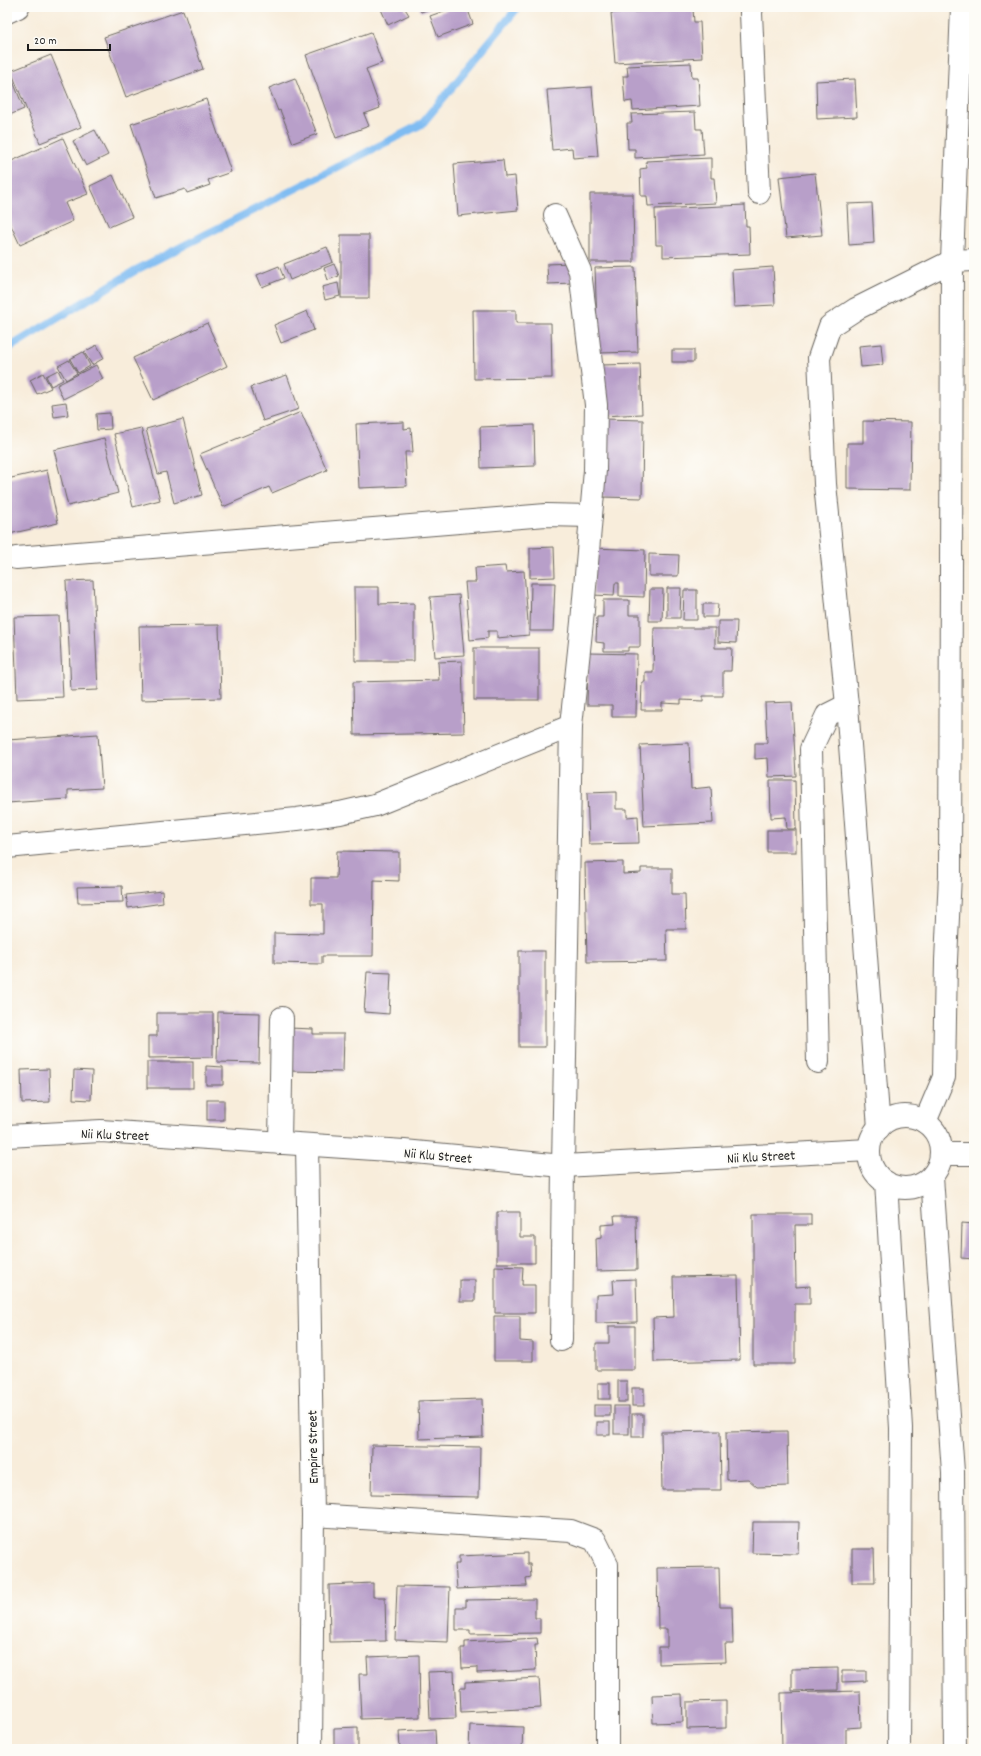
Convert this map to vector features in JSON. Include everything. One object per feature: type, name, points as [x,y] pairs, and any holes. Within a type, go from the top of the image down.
[{"type":"street","points":[[7,12],[18,7]]},
{"type":"street","points":[[752,7],[751,21],[759,193]]},
{"type":"street","points":[[925,1122],[944,1077],[946,960],[950,875],[952,261],[962,7]]},
{"type":"street","points":[[556,215],[580,271],[596,404],[595,470],[582,622],[571,726],[561,1340]]},
{"type":"street","points":[[879,1128],[847,706],[825,484],[819,358],[830,326],[856,309],[952,261],[974,260]]},
{"type":"street","points":[[16,558],[546,515],[591,516]]},
{"type":"street","points":[[818,1062],[812,749],[827,716],[847,706]]},
{"type":"street","points":[[7,847],[297,819],[340,813],[375,805],[571,726]]},
{"type":"street","points":[[280,1143],[282,1018]]},
{"type":"street","points":[[901,1117],[913,1117],[925,1122],[934,1131],[940,1142],[941,1154],[938,1166],[932,1177],[922,1184],[909,1188],[897,1187],[886,1182],[876,1174],[871,1162],[869,1150],[872,1138],[879,1128],[889,1120],[901,1117]]},
{"type":"street","name":"Nii Klu Street","points":[[7,1136],[101,1131],[404,1151],[563,1166],[869,1150]]},
{"type":"street","name":"Empire Street","points":[[307,1145],[313,1515],[311,1749]]},
{"type":"street","points":[[941,1154],[974,1154]]},
{"type":"street","points":[[932,1177],[953,1472],[955,1749]]},
{"type":"street","points":[[886,1182],[901,1428],[899,1749]]},
{"type":"street","points":[[313,1515],[571,1531],[595,1540],[607,1564],[607,1749]]},
{"type":"building","points":[[380,7],[404,7],[409,15],[388,25]]},
{"type":"building","points":[[419,7],[435,7],[421,12]]},
{"type":"building","points":[[455,7],[467,7],[473,24],[438,37],[430,16]]},
{"type":"building","points":[[693,9],[694,22],[700,22],[702,58],[615,63],[611,13]]},
{"type":"building","points":[[183,10],[203,69],[126,97],[104,37]]},
{"type":"building","points":[[371,32],[382,63],[366,69],[380,108],[364,114],[369,126],[336,138],[306,55]]},
{"type":"building","points":[[51,55],[81,127],[40,143],[11,71]]},
{"type":"building","points":[[691,63],[692,78],[698,78],[700,106],[633,110],[632,101],[625,102],[623,76],[628,76],[627,66]]},
{"type":"building","points":[[11,76],[24,109],[7,116],[7,77]]},
{"type":"building","points":[[295,78],[317,134],[293,143],[280,110],[278,111],[269,88]]},
{"type":"building","points":[[855,79],[857,117],[817,119],[816,81]]},
{"type":"building","points":[[592,87],[598,156],[573,158],[572,148],[552,150],[547,90]]},
{"type":"building","points":[[206,99],[231,172],[208,180],[210,185],[187,193],[185,189],[156,198],[131,124]]},
{"type":"building","points":[[695,112],[696,129],[702,129],[704,154],[635,158],[635,149],[628,149],[627,123],[632,123],[631,114]]},
{"type":"building","points":[[95,130],[108,155],[86,166],[73,141]]},
{"type":"building","points":[[63,138],[88,194],[65,203],[73,221],[20,245],[7,217],[7,163]]},
{"type":"building","points":[[711,158],[711,178],[714,178],[716,203],[648,206],[647,196],[641,196],[640,169],[647,168],[646,161]]},
{"type":"building","points":[[503,160],[505,177],[515,176],[518,210],[458,216],[454,164]]},
{"type":"building","points":[[815,173],[822,235],[786,238],[779,177]]},
{"type":"building","points":[[113,175],[132,217],[109,227],[90,186]]},
{"type":"building","points":[[590,194],[633,194],[634,262],[590,262]]},
{"type":"building","points":[[872,203],[874,243],[849,245],[847,204]]},
{"type":"building","points":[[745,205],[746,226],[749,226],[750,254],[663,257],[663,245],[656,245],[655,209]]},
{"type":"building","points":[[341,235],[369,235],[369,298],[341,298]]},
{"type":"building","points":[[327,247],[333,262],[290,280],[284,264]]},
{"type":"building","points":[[571,263],[572,283],[548,284],[547,264]]},
{"type":"building","points":[[334,264],[339,276],[328,280],[324,268]]},
{"type":"building","points":[[279,266],[284,278],[262,287],[257,275]]},
{"type":"building","points":[[635,267],[638,352],[598,353],[595,268]]},
{"type":"building","points":[[773,267],[775,305],[734,307],[732,270]]},
{"type":"building","points":[[338,283],[340,296],[325,300],[322,287]]},
{"type":"building","points":[[473,310],[516,310],[516,323],[551,323],[552,378],[474,379]]},
{"type":"building","points":[[307,311],[314,330],[281,343],[274,325]]},
{"type":"building","points":[[207,323],[227,366],[153,400],[133,358]]},
{"type":"building","points":[[881,344],[883,365],[861,367],[859,346]]},
{"type":"building","points":[[97,345],[104,358],[92,365],[84,352]]},
{"type":"building","points":[[672,350],[694,350],[694,362],[672,362]]},
{"type":"building","points":[[83,352],[90,366],[78,373],[70,359]]},
{"type":"building","points":[[69,360],[77,373],[66,380],[58,366]]},
{"type":"building","points":[[640,364],[642,414],[603,416],[600,365]]},
{"type":"building","points":[[96,365],[103,379],[63,399],[57,385]]},
{"type":"building","points":[[58,370],[63,380],[51,386],[46,376]]},
{"type":"building","points":[[43,373],[51,388],[37,394],[30,380]]},
{"type":"building","points":[[287,375],[299,409],[263,421],[251,387]]},
{"type":"building","points":[[66,402],[68,415],[54,417],[52,404]]},
{"type":"building","points":[[301,412],[327,470],[272,493],[269,487],[223,507],[200,454]]},
{"type":"building","points":[[110,413],[111,429],[97,430],[96,414]]},
{"type":"building","points":[[183,419],[202,495],[174,503],[166,472],[158,474],[146,429]]},
{"type":"building","points":[[604,419],[643,420],[642,498],[602,497]]},
{"type":"building","points":[[863,421],[911,422],[910,490],[847,489],[847,443],[863,443]]},
{"type":"building","points":[[404,422],[404,429],[411,428],[413,452],[405,452],[407,486],[359,488],[356,424]]},
{"type":"building","points":[[534,425],[535,466],[481,468],[480,427]]},
{"type":"building","points":[[141,428],[160,500],[133,507],[114,434]]},
{"type":"building","points":[[104,438],[118,493],[68,506],[54,450]]},
{"type":"building","points":[[47,470],[58,523],[9,534],[7,524],[7,479]]},
{"type":"building","points":[[554,547],[555,577],[530,578],[530,548]]},
{"type":"building","points":[[594,548],[645,550],[644,597],[619,596],[619,583],[615,583],[614,596],[593,595]]},
{"type":"building","points":[[649,554],[679,555],[678,576],[649,576]]},
{"type":"building","points":[[505,566],[506,572],[524,571],[529,635],[497,638],[497,631],[488,631],[488,638],[470,640],[465,582],[476,582],[475,568]]},
{"type":"building","points":[[93,580],[98,690],[71,691],[66,581]]},
{"type":"building","points":[[531,583],[555,583],[553,631],[530,631]]},
{"type":"building","points":[[354,587],[379,587],[379,604],[414,603],[414,661],[355,661]]},
{"type":"building","points":[[667,588],[681,588],[680,618],[667,618]]},
{"type":"building","points":[[650,589],[663,589],[662,621],[649,621]]},
{"type":"building","points":[[684,590],[697,590],[697,620],[683,620]]},
{"type":"building","points":[[459,595],[464,655],[435,657],[430,597]]},
{"type":"building","points":[[603,600],[629,600],[629,615],[640,615],[640,647],[628,647],[628,651],[604,651],[604,643],[596,642],[597,617],[603,617]]},
{"type":"building","points":[[703,604],[718,604],[717,617],[703,617]]},
{"type":"building","points":[[59,616],[63,697],[17,699],[14,617]]},
{"type":"building","points":[[718,621],[737,621],[736,643],[718,642]]},
{"type":"building","points":[[219,625],[221,698],[141,700],[139,626]]},
{"type":"building","points":[[654,628],[715,628],[715,648],[732,648],[731,671],[723,671],[723,696],[703,696],[703,701],[681,700],[681,704],[662,703],[662,710],[641,710],[642,682],[645,682],[645,672],[653,672]]},
{"type":"building","points":[[474,648],[539,648],[539,700],[474,700]]},
{"type":"building","points":[[588,653],[637,654],[636,717],[612,717],[612,705],[587,705]]},
{"type":"building","points":[[462,661],[464,733],[354,735],[353,682],[439,680],[438,662]]},
{"type":"building","points":[[792,702],[796,776],[769,777],[768,758],[755,759],[755,743],[767,743],[765,703]]},
{"type":"building","points":[[98,734],[102,788],[68,790],[68,799],[7,803],[7,740]]},
{"type":"building","points":[[689,743],[691,789],[711,787],[713,823],[644,826],[640,745]]},
{"type":"building","points":[[770,780],[795,780],[796,829],[787,829],[786,817],[771,818]]},
{"type":"building","points":[[616,792],[616,809],[627,809],[627,817],[638,816],[639,843],[589,844],[587,793]]},
{"type":"building","points":[[767,830],[796,830],[796,852],[767,852]]},
{"type":"building","points":[[337,851],[399,852],[399,881],[374,880],[373,956],[322,956],[322,964],[274,963],[274,933],[323,934],[323,904],[311,904],[311,878],[336,878]]},
{"type":"building","points":[[623,862],[623,874],[641,873],[641,868],[672,868],[672,894],[685,894],[686,929],[666,929],[667,961],[587,962],[585,863]]},
{"type":"building","points":[[122,886],[123,902],[78,903],[77,887]]},
{"type":"building","points":[[162,891],[163,903],[128,908],[126,895]]},
{"type":"building","points":[[519,951],[545,951],[545,1047],[519,1047]]},
{"type":"building","points":[[367,972],[391,973],[389,1014],[364,1012]]},
{"type":"building","points":[[218,1012],[260,1013],[259,1063],[217,1062]]},
{"type":"building","points":[[157,1013],[213,1013],[213,1057],[148,1058],[148,1036],[157,1036]]},
{"type":"building","points":[[289,1028],[313,1029],[313,1034],[344,1034],[343,1072],[288,1071]]},
{"type":"building","points":[[147,1062],[193,1062],[193,1088],[147,1088]]},
{"type":"building","points":[[206,1066],[223,1067],[223,1085],[206,1085]]},
{"type":"building","points":[[49,1069],[50,1102],[22,1103],[21,1070]]},
{"type":"building","points":[[74,1070],[92,1071],[91,1100],[73,1099]]},
{"type":"building","points":[[207,1100],[224,1100],[224,1120],[207,1120]]},
{"type":"building","points":[[497,1212],[520,1212],[520,1237],[535,1237],[535,1263],[497,1263]]},
{"type":"building","points":[[753,1214],[811,1214],[811,1225],[795,1225],[796,1287],[810,1286],[810,1304],[795,1304],[795,1364],[753,1364]]},
{"type":"building","points":[[614,1216],[636,1216],[637,1270],[597,1271],[596,1239],[601,1238],[601,1225],[615,1224]]},
{"type":"building","points":[[962,1223],[974,1224],[974,1259],[961,1258]]},
{"type":"building","points":[[495,1266],[523,1267],[522,1285],[535,1285],[535,1313],[495,1313]]},
{"type":"building","points":[[738,1276],[740,1360],[654,1362],[653,1318],[674,1317],[673,1277]]},
{"type":"building","points":[[636,1279],[637,1322],[596,1323],[596,1295],[614,1294],[613,1280]]},
{"type":"building","points":[[460,1280],[475,1280],[475,1301],[460,1301]]},
{"type":"building","points":[[494,1316],[520,1316],[520,1341],[533,1342],[533,1361],[494,1361]]},
{"type":"building","points":[[609,1326],[635,1326],[635,1370],[596,1370],[596,1343],[609,1343]]},
{"type":"building","points":[[618,1381],[627,1381],[627,1402],[618,1402]]},
{"type":"building","points":[[598,1383],[610,1383],[610,1399],[598,1399]]},
{"type":"building","points":[[632,1388],[644,1388],[644,1406],[632,1406]]},
{"type":"building","points":[[482,1399],[483,1437],[419,1439],[418,1401]]},
{"type":"building","points":[[594,1405],[610,1405],[610,1416],[594,1416]]},
{"type":"building","points":[[614,1406],[629,1406],[629,1434],[614,1434]]},
{"type":"building","points":[[632,1414],[643,1414],[643,1437],[632,1437]]},
{"type":"building","points":[[597,1422],[610,1422],[610,1435],[597,1435]]},
{"type":"building","points":[[720,1431],[721,1490],[662,1490],[661,1432]]},
{"type":"building","points":[[787,1431],[788,1486],[757,1487],[748,1479],[727,1480],[726,1432]]},
{"type":"building","points":[[372,1445],[480,1447],[479,1497],[371,1495]]},
{"type":"building","points":[[753,1522],[799,1522],[798,1554],[752,1553]]},
{"type":"building","points":[[852,1549],[874,1549],[875,1583],[852,1583]]},
{"type":"building","points":[[527,1553],[527,1564],[530,1564],[531,1577],[526,1578],[527,1586],[457,1589],[455,1564],[459,1564],[459,1556]]},
{"type":"building","points":[[719,1567],[720,1607],[732,1607],[733,1644],[725,1644],[726,1662],[659,1664],[659,1647],[667,1647],[667,1629],[658,1629],[657,1568]]},
{"type":"building","points":[[373,1583],[373,1597],[385,1597],[386,1641],[330,1642],[329,1585]]},
{"type":"building","points":[[397,1586],[450,1587],[448,1642],[395,1640]]},
{"type":"building","points":[[535,1599],[535,1618],[540,1618],[540,1633],[470,1634],[470,1630],[456,1630],[456,1607],[466,1607],[466,1600]]},
{"type":"building","points":[[537,1638],[538,1645],[535,1645],[536,1670],[477,1673],[477,1667],[462,1668],[461,1648],[465,1648],[465,1642]]},
{"type":"building","points":[[419,1655],[420,1717],[361,1719],[359,1674],[368,1674],[367,1657]]},
{"type":"building","points":[[838,1668],[838,1690],[792,1691],[792,1669]]},
{"type":"building","points":[[454,1671],[456,1718],[430,1719],[428,1672]]},
{"type":"building","points":[[842,1671],[866,1671],[866,1681],[842,1682]]},
{"type":"building","points":[[539,1678],[541,1708],[461,1712],[460,1688],[465,1688],[465,1682]]},
{"type":"building","points":[[860,1691],[861,1727],[846,1728],[846,1749],[782,1749],[781,1693]]},
{"type":"building","points":[[682,1694],[683,1722],[653,1723],[652,1695]]},
{"type":"building","points":[[726,1701],[726,1728],[687,1729],[687,1702]]},
{"type":"building","points":[[470,1725],[523,1727],[522,1749],[469,1749]]},
{"type":"building","points":[[358,1727],[358,1749],[334,1749],[334,1728]]},
{"type":"building","points":[[435,1729],[436,1749],[400,1749],[399,1731]]},
{"type":"waterway","points":[[7,349],[136,270],[422,124],[518,7]]}]
